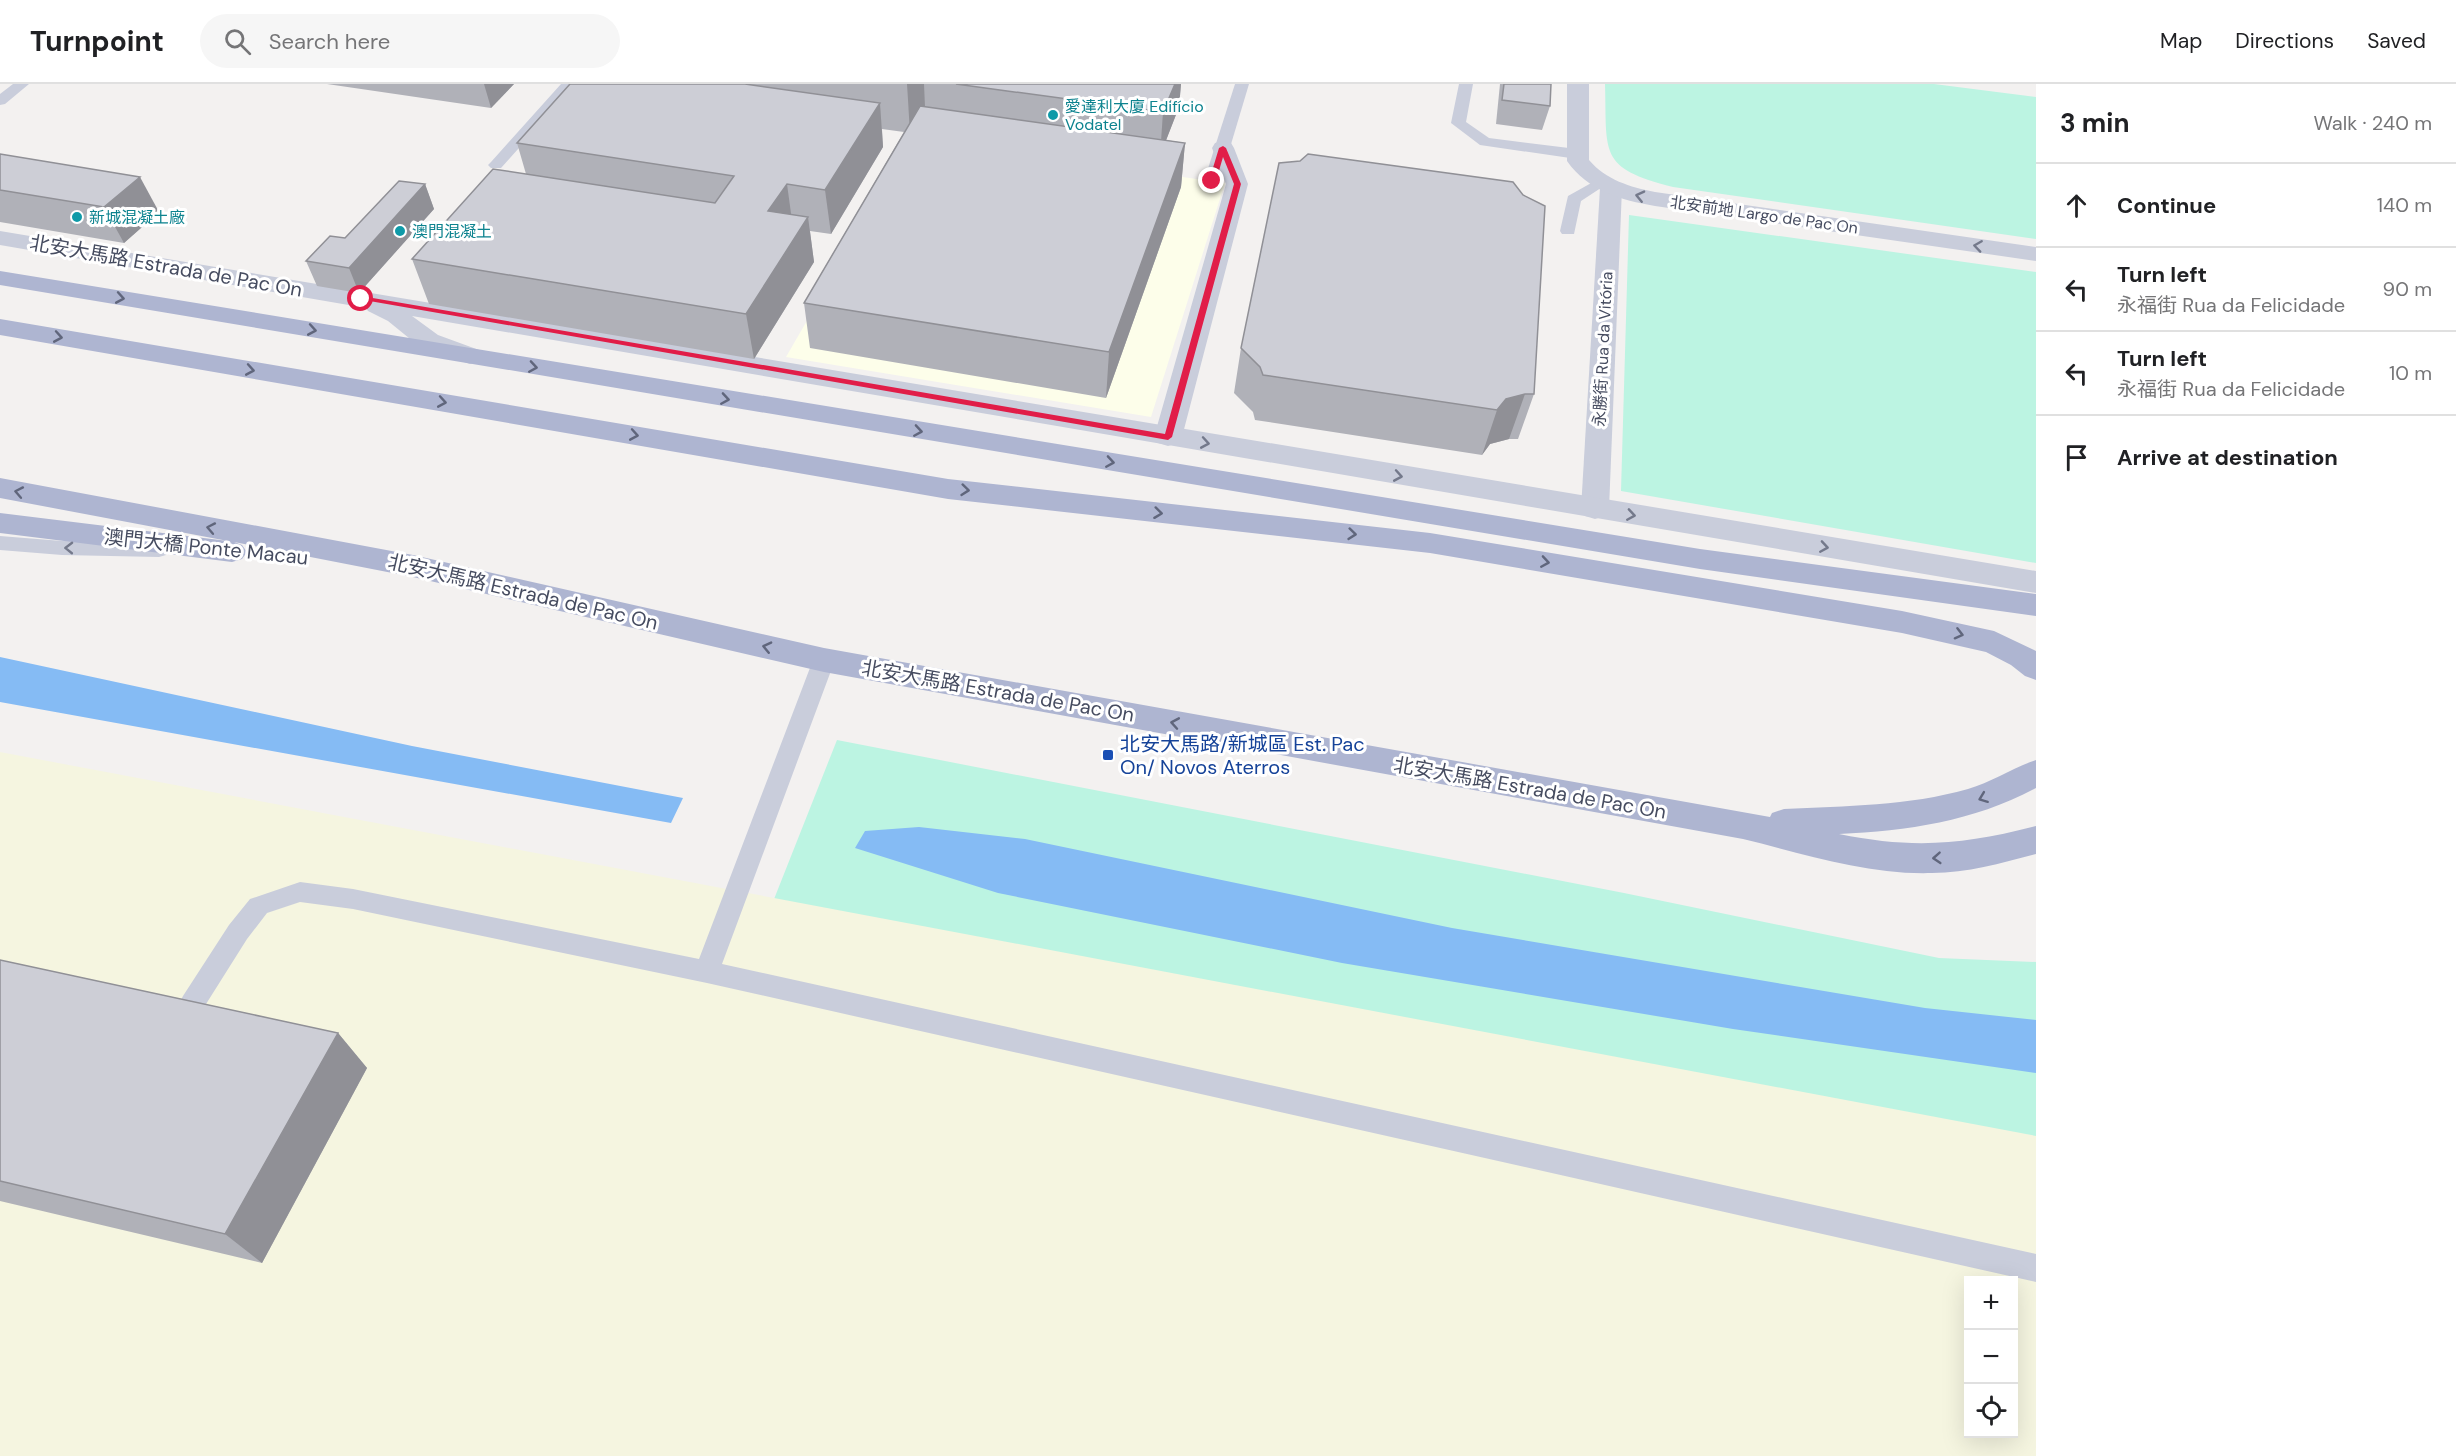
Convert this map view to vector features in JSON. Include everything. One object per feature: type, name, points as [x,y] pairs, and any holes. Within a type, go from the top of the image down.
[{"type":"main road","name":"北安大馬路 Estrada de Pac On","points":[[0,278],[1666,553],[2036,605]]},
{"type":"main road","points":[[0,327],[948,489],[1442,545],[1942,630],[1994,642],[2022,657],[2036,668]]},
{"type":"main road","name":"北安大馬路 Estrada de Pac On","points":[[0,488],[413,566],[824,660],[1743,825],[1877,856],[1932,859],[1983,854],[2036,840]]},
{"type":"main road","name":"澳門大橋 Ponte Macau","points":[[0,523],[211,550],[413,566]]},
{"type":"main road","points":[[1743,825],[1914,816],[1979,801],[2036,773]]},
{"type":"street","points":[[1577,154],[1578,84]]},
{"type":"street","points":[[1168,437],[1237,184],[1223,148]]},
{"type":"street","name":"北安前地 Largo de Pac On","points":[[1577,154],[1578,161],[1584,169],[1606,185],[1655,200],[2036,254]]},
{"type":"street","name":"永勝街 Rua da Vitória","points":[[1595,509],[1606,185]]},
{"type":"street","name":"北安大馬路 Estrada de Pac On","points":[[0,238],[2036,582]]},
{"type":"street","points":[[361,299],[397,316],[429,341],[475,358]]},
{"type":"lane","points":[[0,101],[22,84]]},
{"type":"lane","points":[[496,165],[569,84]]},
{"type":"lane","points":[[1212,181],[1242,84]]},
{"type":"lane","points":[[1466,84],[1458,123],[1485,142],[1577,154]]},
{"type":"lane","points":[[1568,231],[1574,200],[1606,185]]},
{"type":"lane","points":[[0,543],[62,548],[211,550]]},
{"type":"lane","points":[[707,972],[824,660]]},
{"type":"lane","points":[[192,1004],[238,932],[259,906],[300,892],[353,899],[707,972],[2036,1268]]},
{"type":"shaded area","points":[[912,139],[1225,183],[1151,417],[786,357]]},
{"type":"green space","points":[[1605,84],[1934,84],[2036,97],[2036,239],[1673,187],[1649,180],[1619,165],[1612,155],[1606,127]]},
{"type":"green space","points":[[1629,215],[2036,272],[2036,563],[1621,491]]},
{"type":"green space","points":[[837,740],[1624,893],[1939,958],[2036,962],[2036,1231],[757,942]]},
{"type":"sand","points":[[0,752],[2036,1136],[2036,1456],[0,1456]]},
{"type":"water","points":[[0,657],[412,746],[683,798],[671,823],[0,702]]},
{"type":"water","points":[[919,827],[1025,839],[1452,928],[1925,1008],[2036,1020],[2036,1073],[1733,1029],[1342,963],[998,893],[855,848],[865,831]]},
{"type":"building","points":[[570,84],[745,84],[880,103],[825,190],[787,184],[768,211],[808,217],[746,314],[412,259],[493,169],[715,203],[734,176],[517,143]]},
{"type":"building","points":[[956,84],[1175,84],[1163,112]]},
{"type":"building","points":[[1504,84],[1551,84],[1550,106],[1502,100]]},
{"type":"building","points":[[920,106],[1185,143],[1109,352],[804,303]]},
{"type":"building","points":[[0,154],[140,177],[104,207],[0,190]]},
{"type":"building","points":[[1308,154],[1513,182],[1523,195],[1545,206],[1534,394],[1506,399],[1497,410],[1263,375],[1260,367],[1241,348],[1279,163],[1300,161]]},
{"type":"building","points":[[399,181],[425,184],[349,268],[306,261],[330,236],[345,238]]},
{"type":"building","points":[[0,960],[338,1033],[225,1234],[0,1181]]},
{"type":"place","name":"愛達利大廈 Edifício Vodatel","points":[[1053,115]]},
{"type":"place","name":"新城混凝土廠","points":[[77,217]]},
{"type":"place","name":"澳門混凝土","points":[[400,231]]},
{"type":"place","name":"北安大馬路/新城區 Est. Pac On/ Novos Aterros","points":[[1108,755]]},
{"type":"route","points":[[361,299],[1168,437],[1237,184],[1223,148],[1212,181]]}]
